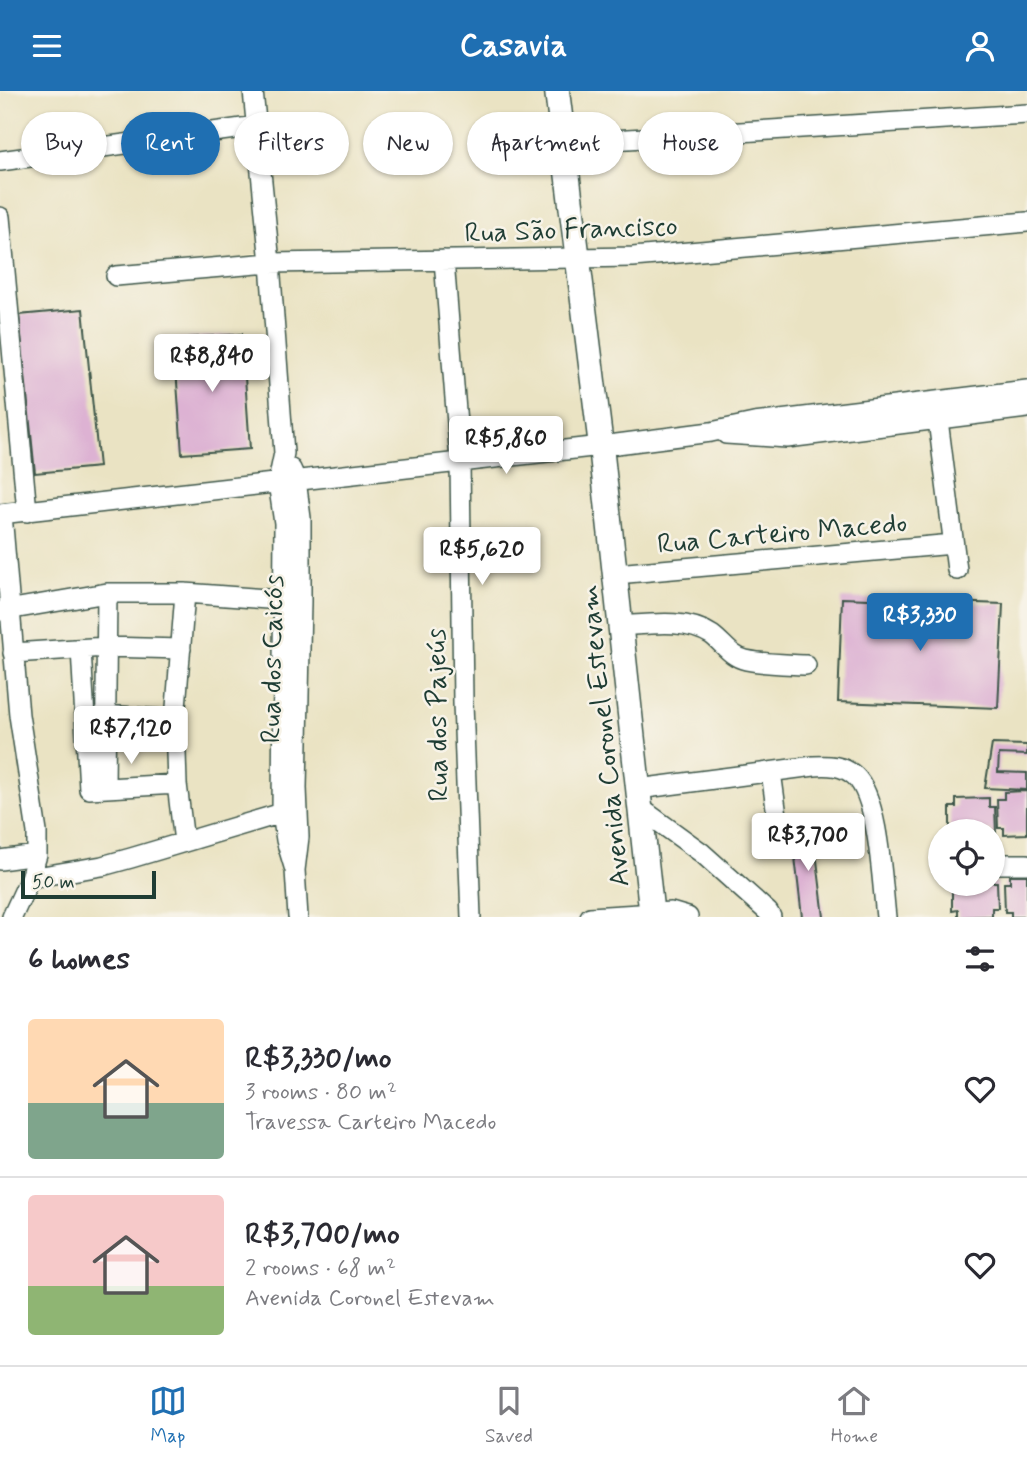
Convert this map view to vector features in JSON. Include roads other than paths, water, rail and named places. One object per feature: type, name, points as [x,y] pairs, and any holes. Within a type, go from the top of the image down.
[{"type":"main road","name":"Avenida Coronel Estevam","points":[[557,91],[560,112]]},
{"type":"main road","name":"Avenida Coronel Estevam","points":[[568,175],[616,575],[652,915]]},
{"type":"street","points":[[253,91],[266,91]]},
{"type":"street","name":"Rua dos Caicós","points":[[253,91],[255,112]]},
{"type":"street","points":[[624,139],[1027,114]]},
{"type":"street","points":[[0,161],[234,129]]},
{"type":"street","name":"Rua dos Caicós","points":[[262,175],[287,481],[284,523],[292,601],[297,734],[299,837],[295,870],[298,917]]},
{"type":"street","points":[[0,217],[27,512]]},
{"type":"street","name":"Rua São Francisco","points":[[116,276],[270,263],[633,257],[1027,222]]},
{"type":"street","name":"Rua dos Pajeús","points":[[444,260],[460,461],[463,703],[471,917]]},
{"type":"street","points":[[8,915],[30,878],[37,855],[37,832],[26,771],[6,610],[1,514],[601,446],[711,432],[754,423],[1027,390]]},
{"type":"street","points":[[711,432],[753,437],[786,437],[1027,408]]},
{"type":"street","points":[[938,420],[957,570]]},
{"type":"street","name":"Rua Carteiro Macedo","points":[[616,575],[953,544]]},
{"type":"street","points":[[6,610],[107,593],[186,593],[292,601]]},
{"type":"street","points":[[105,788],[107,593]]},
{"type":"street","points":[[184,842],[177,784],[175,720],[186,593]]},
{"type":"street","name":"Rua dos Caicós","points":[[292,601],[282,813],[286,840],[295,870]]},
{"type":"street","points":[[621,627],[663,623],[702,630],[714,637],[734,656],[746,660],[806,665]]},
{"type":"street","points":[[13,653],[106,647],[181,649]]},
{"type":"street","points":[[81,649],[89,789],[177,784]]},
{"type":"street","points":[[105,715],[175,720]]},
{"type":"street","points":[[639,799],[771,772],[831,765],[844,768],[855,776],[871,802],[886,917]]},
{"type":"street","points":[[771,772],[779,830]]},
{"type":"street","points":[[639,799],[771,917]]},
{"type":"street","points":[[30,878],[102,866],[282,813]]},
{"type":"street","points":[[0,860],[37,855]]},
{"type":"street","points":[[1005,864],[1027,864]]},
{"type":"street","points":[[590,917],[671,912],[688,917]]}]
